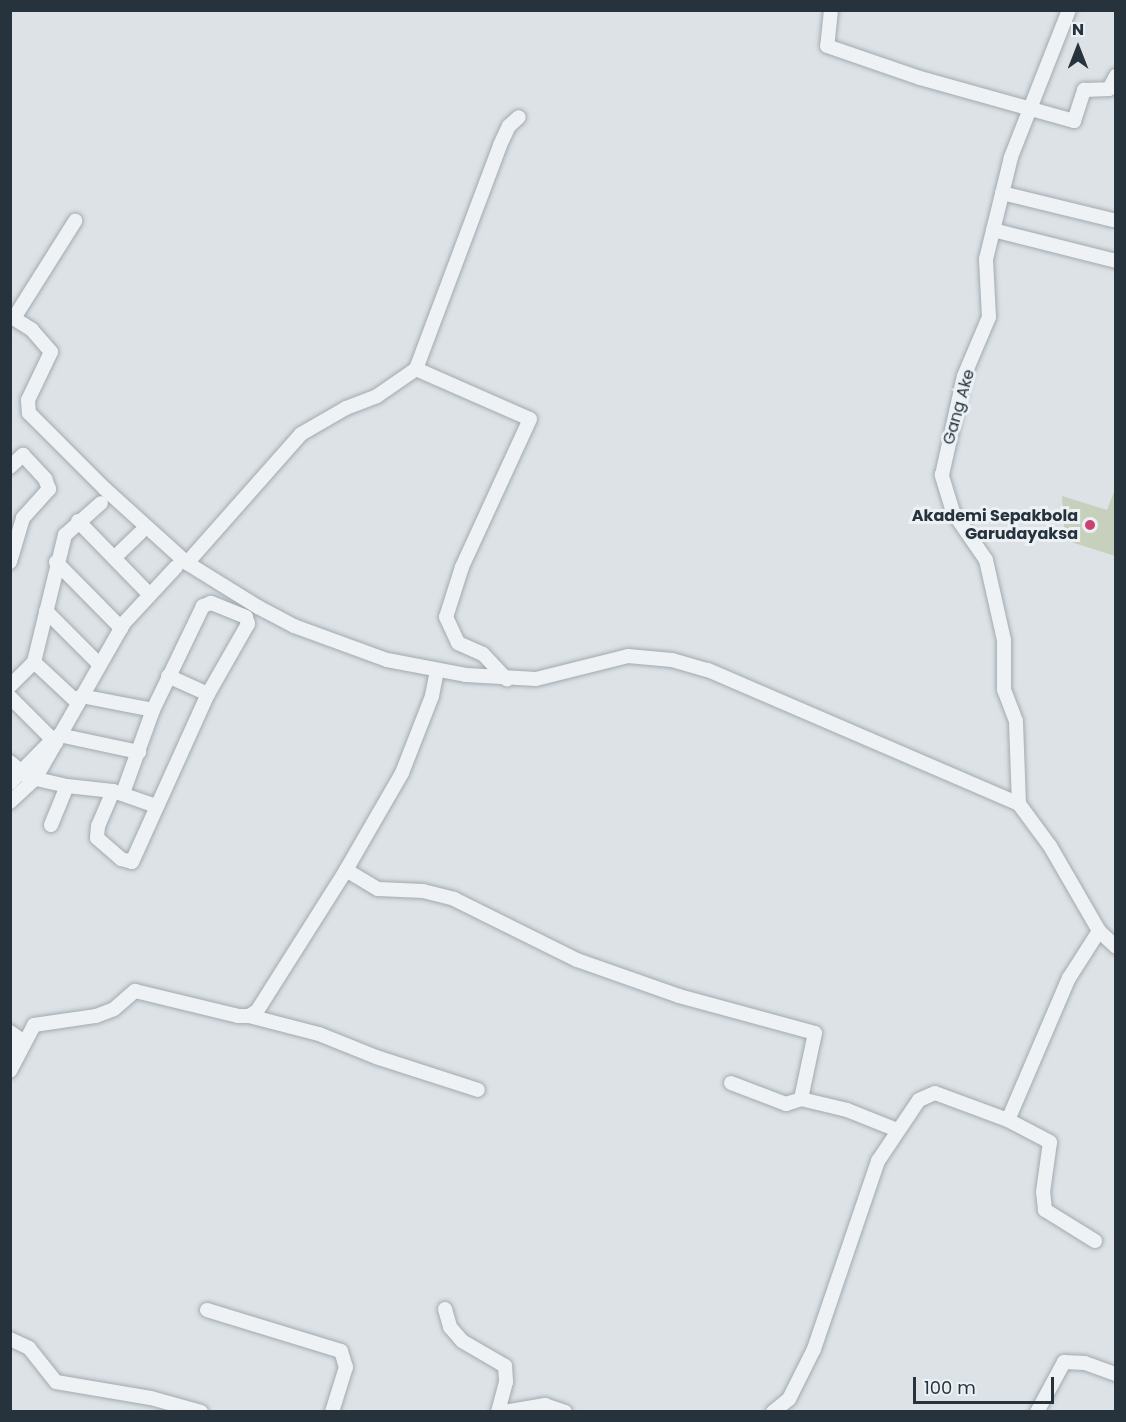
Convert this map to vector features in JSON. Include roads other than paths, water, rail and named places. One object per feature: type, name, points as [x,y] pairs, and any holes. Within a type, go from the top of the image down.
[{"type":"street","points":[[831,10],[828,46],[1027,110],[1074,121],[1084,90],[1109,89],[1116,76]]},
{"type":"street","name":"Gang Ake","points":[[1019,804],[1016,721],[1004,689],[1004,640],[981,550],[952,512],[942,475],[964,376],[989,317],[986,259],[1002,193],[1027,110],[1069,10]]},
{"type":"street","points":[[10,802],[35,779],[98,663],[121,628],[150,595],[181,565],[301,434],[346,408],[377,396],[416,369],[500,145],[509,126],[519,117]]},
{"type":"street","points":[[1002,193],[1113,220]]},
{"type":"street","points":[[75,221],[12,317],[32,330],[51,352],[28,400],[29,412],[181,565],[294,626],[387,660],[507,680],[536,679],[628,656],[672,660],[836,722],[1019,804],[1050,846],[1099,931],[1116,947]]},
{"type":"street","points":[[993,230],[1116,261]]},
{"type":"street","points":[[416,369],[530,419],[462,567],[446,617],[458,643],[483,654],[507,680]]},
{"type":"street","points":[[10,467],[23,455],[45,478],[50,489],[23,518],[11,561]]},
{"type":"street","points":[[10,686],[34,662],[56,562],[65,535],[78,521],[101,503]]},
{"type":"street","points":[[78,521],[150,595]]},
{"type":"street","points":[[114,558],[140,533]]},
{"type":"street","points":[[56,562],[121,628]]},
{"type":"street","points":[[211,603],[241,613],[248,618],[248,624],[208,694],[156,806],[137,855],[127,862],[96,832],[139,752],[153,710],[203,606],[211,603]]},
{"type":"street","points":[[46,611],[98,663]]},
{"type":"street","points":[[34,662],[80,699],[153,710]]},
{"type":"street","points":[[249,1016],[257,1011],[346,870],[402,772],[432,696],[437,670]]},
{"type":"street","points":[[168,676],[208,694]]},
{"type":"street","points":[[10,697],[56,739],[139,752]]},
{"type":"street","points":[[13,772],[56,739]]},
{"type":"street","points":[[13,772],[68,786],[118,792],[156,806]]},
{"type":"street","points":[[51,825],[68,786]]},
{"type":"street","points":[[346,870],[378,889],[423,891],[454,899],[577,960],[679,996],[815,1033],[801,1099]]},
{"type":"street","points":[[1008,1120],[1069,978],[1099,931]]},
{"type":"street","points":[[10,1071],[39,1024],[96,1016],[114,1008],[138,990],[319,1034],[376,1057],[478,1090]]},
{"type":"street","points":[[10,1032],[20,1039],[10,1058]]},
{"type":"street","points":[[731,1083],[786,1104],[801,1099],[847,1110],[897,1130]]},
{"type":"street","points":[[782,1409],[814,1349],[870,1181],[897,1130],[919,1100],[935,1093],[1008,1120],[1050,1142],[1043,1192],[1045,1210],[1095,1241]]},
{"type":"street","points":[[445,1309],[450,1327],[462,1341],[505,1366],[506,1382],[498,1412]]},
{"type":"street","points":[[207,1310],[341,1351],[346,1367],[333,1412]]},
{"type":"street","points":[[10,1338],[29,1348],[56,1382],[152,1398],[201,1412]]},
{"type":"street","points":[[1037,1412],[1064,1362],[1085,1363],[1116,1374]]},
{"type":"street","points":[[504,1412],[545,1405],[565,1412]]},
{"type":"place","name":"Akademi Sepakbola Garudayaksa","points":[[1090,525]]}]
